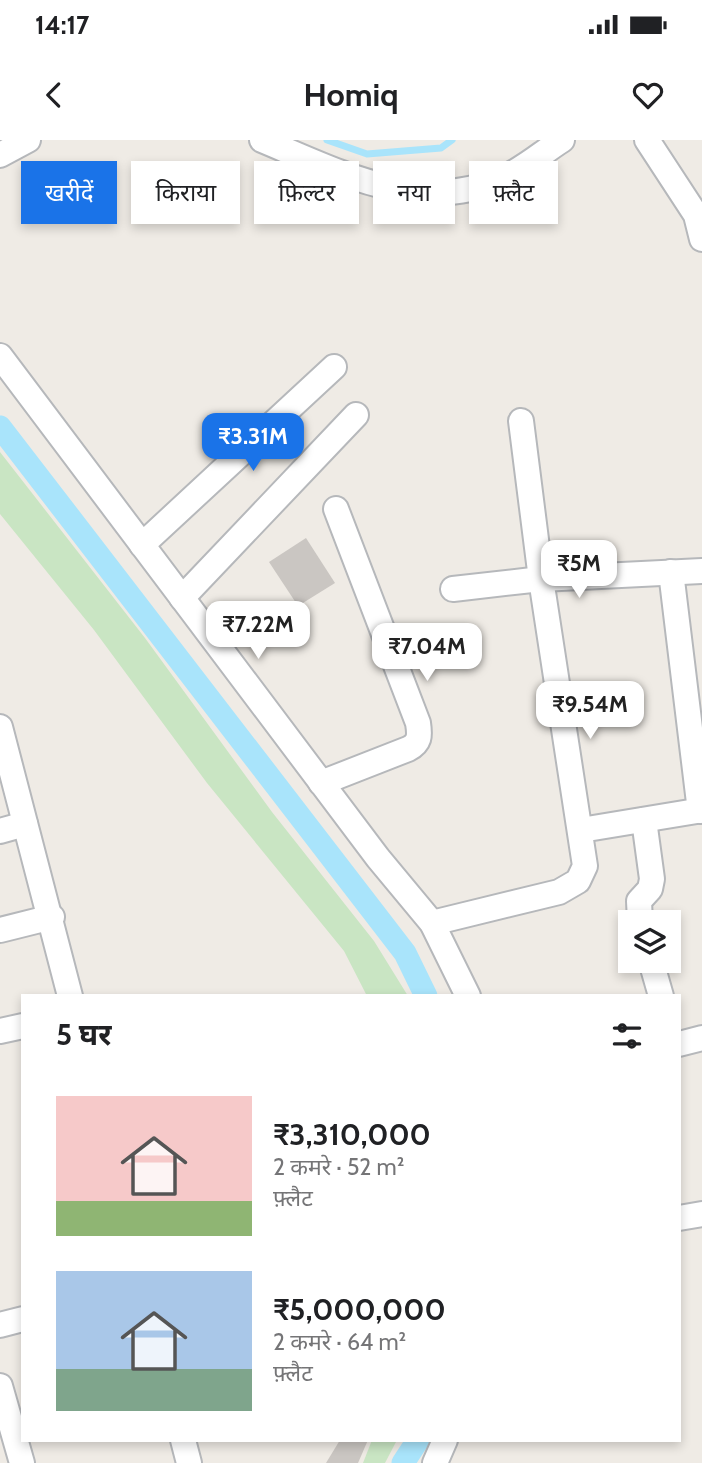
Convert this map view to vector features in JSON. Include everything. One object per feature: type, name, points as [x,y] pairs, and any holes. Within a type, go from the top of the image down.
[{"type":"street","points":[[0,155],[28,140]]},
{"type":"street","points":[[262,140],[366,183],[424,193],[464,190],[504,178],[562,140]]},
{"type":"street","points":[[647,140],[692,206],[702,238]]},
{"type":"street","points":[[0,356],[321,783],[432,923],[467,994]]},
{"type":"street","points":[[142,545],[334,367]]},
{"type":"street","points":[[182,598],[356,415]]},
{"type":"street","points":[[432,923],[559,892],[578,881],[585,866],[541,579],[521,421]]},
{"type":"street","points":[[321,783],[408,749],[416,744],[420,736],[418,723],[336,509]]},
{"type":"street","points":[[453,589],[541,579],[702,571]]},
{"type":"street","points":[[581,830],[701,811],[671,572]]},
{"type":"street","points":[[0,727],[52,917],[70,994]]},
{"type":"street","points":[[639,910],[639,901],[650,889],[652,879],[644,820]]},
{"type":"street","points":[[0,831],[26,824]]},
{"type":"street","points":[[0,930],[52,917]]},
{"type":"street","points":[[654,973],[660,994]]},
{"type":"street","points":[[0,1031],[21,1026]]},
{"type":"street","points":[[681,1043],[702,1038]]},
{"type":"street","points":[[681,1218],[702,1214]]},
{"type":"street","points":[[0,1325],[21,1320]]},
{"type":"street","points":[[0,1386],[22,1463]]},
{"type":"street","points":[[184,1442],[189,1463]]},
{"type":"street","points":[[435,1463],[444,1442]]},
{"type":"green space","points":[[0,452],[145,638],[272,812],[374,941],[407,994],[366,994],[344,951],[207,783],[94,630],[0,514]]},
{"type":"green space","points":[[371,1442],[396,1442],[385,1463],[363,1463]]},
{"type":"building","points":[[306,538],[335,583],[298,606],[269,562]]},
{"type":"building","points":[[339,1442],[367,1442],[358,1463],[326,1463]]},
{"type":"waterway","points":[[327,140],[367,154],[441,148],[452,140]]},
{"type":"waterway","points":[[0,427],[405,953],[425,994]]},
{"type":"waterway","points":[[403,1463],[417,1442]]}]
